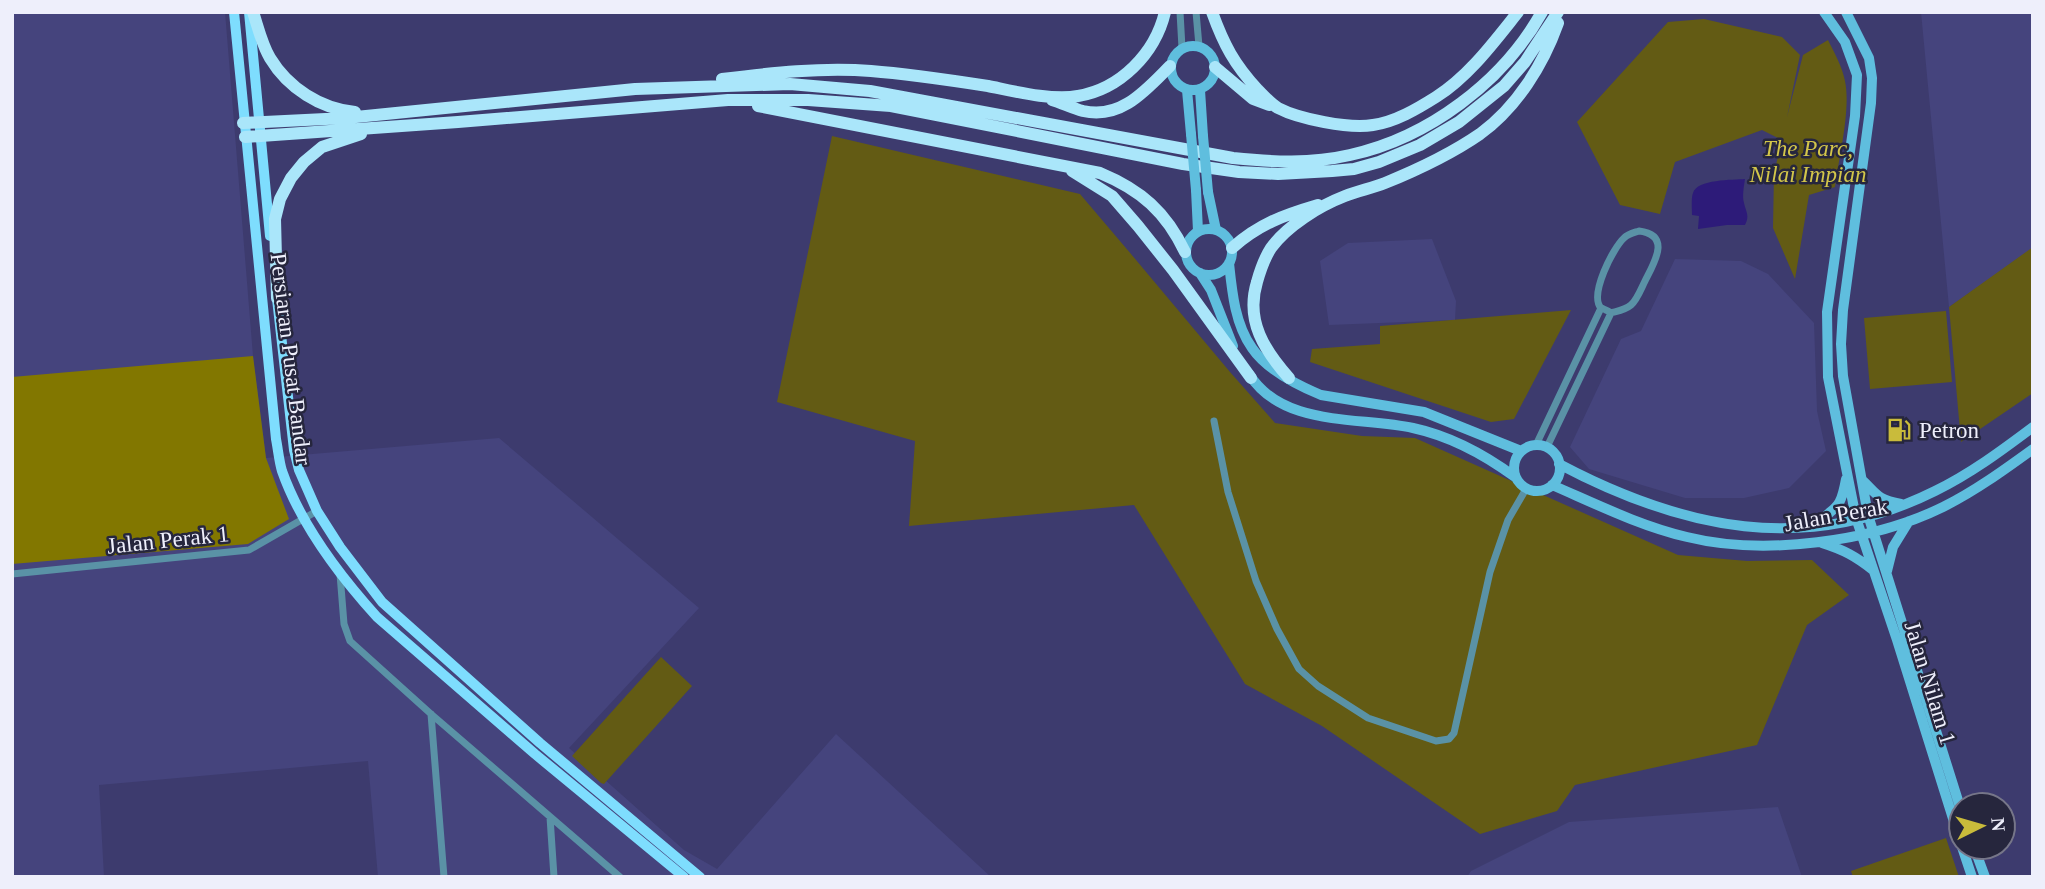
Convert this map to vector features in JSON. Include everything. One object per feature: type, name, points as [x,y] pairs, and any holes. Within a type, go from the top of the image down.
[{"type":"highway","points":[[251,12],[270,58],[291,85],[322,104],[348,111],[381,114]]},
{"type":"highway","points":[[245,137],[259,129],[381,114],[837,68],[980,85],[1038,95],[1076,97],[1104,89],[1126,75],[1156,38],[1165,12]]},
{"type":"highway","points":[[1212,12],[1223,41],[1239,69],[1277,107]]},
{"type":"highway","points":[[1215,67],[1253,99],[1308,118],[1340,124],[1373,125],[1410,113],[1439,95],[1465,73],[1518,12]]},
{"type":"highway","points":[[635,89],[790,85],[870,92],[1233,158],[1286,162],[1326,159],[1352,155],[1404,137],[1452,109],[1489,80],[1512,56],[1542,12]]},
{"type":"highway","points":[[243,123],[259,129],[382,128],[728,100],[808,100],[891,106],[1238,172],[1278,174],[1343,170],[1379,162],[1420,145],[1459,122],[1504,86],[1525,62],[1560,12]]},
{"type":"highway","points":[[1231,248],[1248,233],[1266,223],[1383,183],[1425,165],[1478,135],[1498,120],[1521,94],[1547,51],[1560,12]]},
{"type":"highway","points":[[1038,95],[1084,111],[1109,112],[1133,100],[1170,66]]},
{"type":"highway","points":[[728,100],[1100,173],[1144,196],[1176,232],[1185,252]]},
{"type":"highway","points":[[277,298],[275,219],[280,199],[291,178],[304,162],[322,147],[382,128]]},
{"type":"highway","points":[[1065,166],[1112,196],[1173,270],[1251,378]]},
{"type":"highway","points":[[1289,378],[1269,356],[1259,334],[1254,314],[1254,290],[1271,248],[1311,214],[1342,197]]},
{"type":"main road","name":"Persiaran Pusat Bandar","points":[[234,12],[275,439],[282,470],[303,519],[354,592],[377,617],[535,754],[684,877]]},
{"type":"main road","name":"Persiaran Pusat Bandar","points":[[251,12],[259,129],[293,450],[317,511],[382,603],[532,736],[700,877]]},
{"type":"main road","name":"Jalan Nilam 1","points":[[1824,12],[1845,42],[1857,75],[1855,116],[1827,325],[1828,377],[1856,519],[1947,802]]},
{"type":"main road","name":"Jalan Nilam 1","points":[[1846,12],[1869,58],[1872,78],[1871,103],[1843,310],[1843,376],[1868,516],[1955,791]]},
{"type":"main road","points":[[1199,46],[1211,54],[1215,67],[1212,81],[1200,90],[1187,90],[1174,81],[1170,66],[1181,48],[1199,46]]},
{"type":"main road","points":[[1187,90],[1198,231]]},
{"type":"main road","points":[[1200,90],[1209,192],[1216,230]]},
{"type":"main road","points":[[1210,228],[1226,237],[1231,248],[1229,263],[1232,299],[1252,348],[1270,366],[1289,378],[1321,395],[1424,412],[1521,451],[1541,446],[1555,454],[1559,464],[1557,479],[1540,491],[1526,489],[1491,459],[1447,439],[1415,429],[1294,410],[1275,400],[1251,378],[1229,339],[1211,290],[1200,273],[1189,265],[1185,252],[1189,240],[1198,231],[1210,228]]},
{"type":"main road","points":[[1200,273],[1219,273],[1229,263]]},
{"type":"main road","name":"Jalan Perak","points":[[1559,464],[1591,481],[1675,513],[1757,529],[1816,527],[1868,516],[1903,505],[1934,491],[1966,474],[2033,428]]},
{"type":"main road","name":"Jalan Perak","points":[[1552,485],[1636,521],[1686,537],[1758,546],[1819,542],[1909,521],[1942,507],[1975,489],[2033,449]]},
{"type":"main road","points":[[1515,477],[1514,463],[1521,451]]},
{"type":"main road","points":[[1816,527],[1836,509],[1842,497],[1847,472]]},
{"type":"main road","points":[[1862,479],[1878,497],[1903,505]]},
{"type":"main road","points":[[1887,573],[1893,547],[1909,521]]},
{"type":"main road","points":[[1819,542],[1858,557],[1874,570]]},
{"type":"street","points":[[1180,12],[1181,48]]},
{"type":"street","points":[[1196,12],[1199,46]]},
{"type":"street","points":[[1541,446],[1601,308],[1597,294],[1615,250],[1626,235],[1639,231],[1649,232],[1654,237],[1658,254],[1634,303],[1611,313],[1601,308]]},
{"type":"street","points":[[1541,446],[1611,313]]},
{"type":"street","points":[[1214,421],[1228,492],[1256,581],[1277,629],[1299,669],[1318,686],[1368,718],[1436,741],[1449,739],[1454,733],[1490,572],[1508,520],[1526,489]]},
{"type":"street","name":"Jalan Perak 1","points":[[12,575],[249,550],[317,511]]},
{"type":"street","points":[[339,571],[344,624],[350,641],[620,877]]},
{"type":"street","points":[[431,714],[444,877]]},
{"type":"street","points":[[550,817],[554,877]]},
{"type":"shaded area","points":[[12,12],[225,12],[253,356],[266,458],[499,438],[699,608],[569,748],[684,850],[717,869],[836,734],[991,877],[378,877],[368,761],[99,785],[104,877],[12,877]]},
{"type":"shaded area","points":[[1921,12],[2033,12],[2033,249],[1949,307]]},
{"type":"shaded area","points":[[1745,179],[1745,225],[1698,229],[1699,216],[1692,215],[1692,198],[1696,188],[1716,181]]},
{"type":"shaded area","points":[[1432,239],[1456,301],[1455,320],[1329,325],[1320,261],[1348,243]]},
{"type":"shaded area","points":[[1675,259],[1741,261],[1768,274],[1814,323],[1817,411],[1826,451],[1789,488],[1744,498],[1685,498],[1589,469],[1570,447],[1621,339],[1641,331]]},
{"type":"shaded area","points":[[253,356],[266,458],[289,519],[248,544],[12,564],[12,377]]},
{"type":"shaded area","points":[[1778,807],[1802,877],[1467,877],[1471,871],[1569,822]]},
{"type":"green space","name":"The Parc, Nilai Impian","points":[[1704,19],[1782,37],[1800,55],[1787,117],[1803,55],[1828,40],[1842,70],[1847,105],[1835,187],[1809,195],[1795,279],[1773,228],[1774,173],[1782,140],[1762,130],[1675,162],[1660,214],[1620,205],[1577,122],[1668,22]]},
{"type":"green space","points":[[832,136],[1080,194],[1275,423],[1362,436],[1415,438],[1678,555],[1747,561],[1812,560],[1849,595],[1807,625],[1757,745],[1575,785],[1557,811],[1480,834],[1322,726],[1245,684],[1134,505],[909,526],[915,441],[777,402]]},
{"type":"green space","points":[[2033,247],[2033,393],[1961,442],[1949,307]]},
{"type":"green space","points":[[1571,310],[1514,419],[1491,422],[1310,362],[1312,349],[1380,344],[1380,326]]},
{"type":"green space","points":[[1946,311],[1952,382],[1870,389],[1864,318]]},
{"type":"green space","points":[[661,657],[692,686],[604,784],[601,783],[572,756]]},
{"type":"green space","points":[[1946,838],[1947,861],[1954,861],[1959,877],[1853,877],[1851,871]]},
{"type":"place","name":"Petron","points":[[1899,430]]}]
